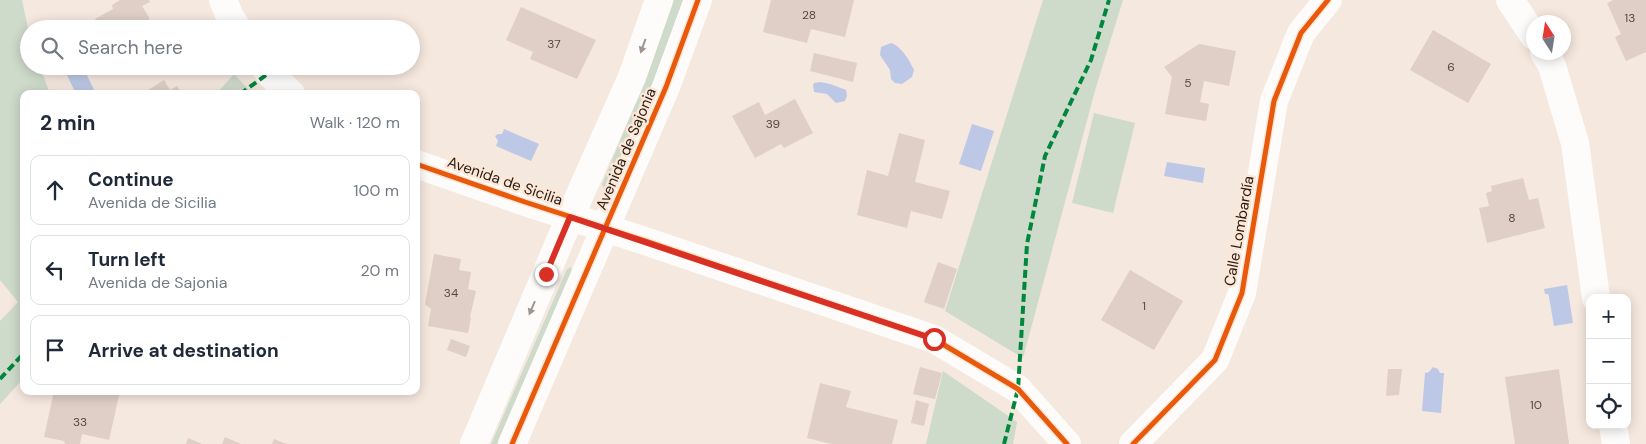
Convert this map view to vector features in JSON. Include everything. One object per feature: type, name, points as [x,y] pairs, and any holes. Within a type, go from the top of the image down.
[{"type":"street","points":[[223,0],[232,20]]},
{"type":"street","name":"Avenida de Sajonia","points":[[474,444],[570,217],[632,77],[660,0]]},
{"type":"street","name":"Avenida de Sajonia","points":[[512,444],[666,87],[698,0]]},
{"type":"street","name":"Calle Lombardía","points":[[1133,444],[1215,360],[1242,293],[1274,101],[1301,33],[1328,0]]},
{"type":"street","points":[[1510,0],[1526,24]]},
{"type":"street","points":[[1549,60],[1575,143],[1595,294]]},
{"type":"street","points":[[271,75],[287,90]]},
{"type":"street","name":"Avenida de Sicilia","points":[[420,165],[934,339],[1018,389],[1067,444]]},
{"type":"street","points":[[1614,429],[1616,444]]},
{"type":"green space","points":[[0,0],[22,0],[26,20],[20,20],[20,75],[43,75],[49,90],[20,90],[20,382],[0,404],[0,321],[18,302],[0,280]]},
{"type":"green space","points":[[674,0],[683,0],[654,80],[610,186],[604,190],[602,184],[646,78]]},
{"type":"green space","points":[[1043,0],[1123,0],[1096,87],[1023,358],[945,311]]},
{"type":"green space","points":[[235,75],[249,90],[220,90]]},
{"type":"green space","points":[[1094,113],[1135,123],[1113,213],[1072,203]]},
{"type":"green space","points":[[571,267],[572,271],[568,281],[497,444],[491,444],[567,269]]},
{"type":"green space","points":[[943,371],[1017,422],[1013,444],[926,444]]},
{"type":"water","points":[[891,43],[902,50],[914,70],[912,77],[902,84],[895,83],[891,79],[890,70],[880,55],[881,47]]},
{"type":"water","points":[[67,75],[87,75],[94,90],[74,90]]},
{"type":"water","points":[[820,82],[846,90],[847,96],[845,101],[836,103],[827,94],[814,92],[814,83]]},
{"type":"water","points":[[972,124],[994,131],[981,171],[959,164]]},
{"type":"water","points":[[504,129],[539,144],[531,161],[496,146],[498,141],[495,136],[502,134]]},
{"type":"water","points":[[1167,162],[1205,168],[1203,183],[1164,176]]},
{"type":"water","points":[[1567,285],[1573,323],[1554,326],[1549,297],[1548,294],[1545,294],[1544,289]]},
{"type":"water","points":[[1433,367],[1438,369],[1440,373],[1444,373],[1441,413],[1422,411],[1425,373],[1429,372]]},
{"type":"building","points":[[120,0],[149,0],[150,2],[142,6],[150,19],[96,20],[113,9],[112,5]]},
{"type":"building","points":[[771,0],[854,0],[845,37],[811,29],[807,43],[763,32]]},
{"type":"building","points":[[1613,0],[1646,0],[1646,52],[1626,61],[1615,37],[1621,34],[1607,3]]},
{"type":"building","points":[[521,7],[596,40],[577,79],[530,59],[533,52],[506,40]]},
{"type":"building","points":[[1433,30],[1491,64],[1468,103],[1410,70]]},
{"type":"building","points":[[1199,44],[1236,51],[1229,86],[1204,81],[1200,102],[1209,104],[1206,121],[1165,114],[1172,77],[1164,67]]},
{"type":"building","points":[[814,53],[857,63],[853,82],[810,71]]},
{"type":"building","points":[[164,80],[170,90],[148,90]]},
{"type":"building","points":[[177,86],[180,90],[170,90]]},
{"type":"building","points":[[795,99],[813,133],[784,148],[781,144],[755,158],[732,116],[759,102],[765,115]]},
{"type":"building","points":[[899,133],[925,140],[915,182],[950,191],[942,219],[911,211],[907,228],[857,215],[867,170],[888,176]]},
{"type":"building","points":[[1523,178],[1529,200],[1538,198],[1545,228],[1487,243],[1479,208],[1489,206],[1486,193],[1492,191],[1491,186]]},
{"type":"building","points":[[434,254],[461,259],[459,270],[471,272],[468,289],[476,291],[468,333],[428,326],[431,309],[425,304]]},
{"type":"building","points":[[938,262],[957,269],[944,309],[924,302]]},
{"type":"building","points":[[1130,270],[1183,301],[1154,350],[1101,320]]},
{"type":"building","points":[[451,339],[470,346],[466,357],[447,350]]},
{"type":"building","points":[[920,367],[942,373],[935,399],[913,394]]},
{"type":"building","points":[[1388,369],[1402,369],[1399,395],[1386,396]]},
{"type":"building","points":[[1559,369],[1569,444],[1515,444],[1505,377]]},
{"type":"building","points":[[820,383],[851,391],[846,407],[898,420],[892,444],[831,444],[807,438]]},
{"type":"building","points":[[53,395],[119,395],[109,440],[82,434],[80,444],[65,444],[64,441],[44,437]]},
{"type":"building","points":[[916,400],[929,404],[924,426],[911,423]]},
{"type":"building","points":[[225,437],[241,444],[222,444]]},
{"type":"building","points":[[188,438],[202,444],[186,444]]},
{"type":"building","points":[[274,439],[287,444],[272,444]]},
{"type":"marked path","points":[[1004,444],[1018,389],[1027,244],[1045,156],[1091,60],[1109,0]]},
{"type":"marked path","points":[[246,90],[266,75]]},
{"type":"marked path","points":[[0,379],[20,357]]},
{"type":"cycle path","points":[[512,444],[666,87],[698,0]]},
{"type":"cycle path","points":[[1133,444],[1215,360],[1242,293],[1274,101],[1301,33],[1328,0]]},
{"type":"cycle path","points":[[420,165],[934,339],[1018,389],[1067,444]]},
{"type":"route","points":[[546,274],[570,217],[934,339]]}]
